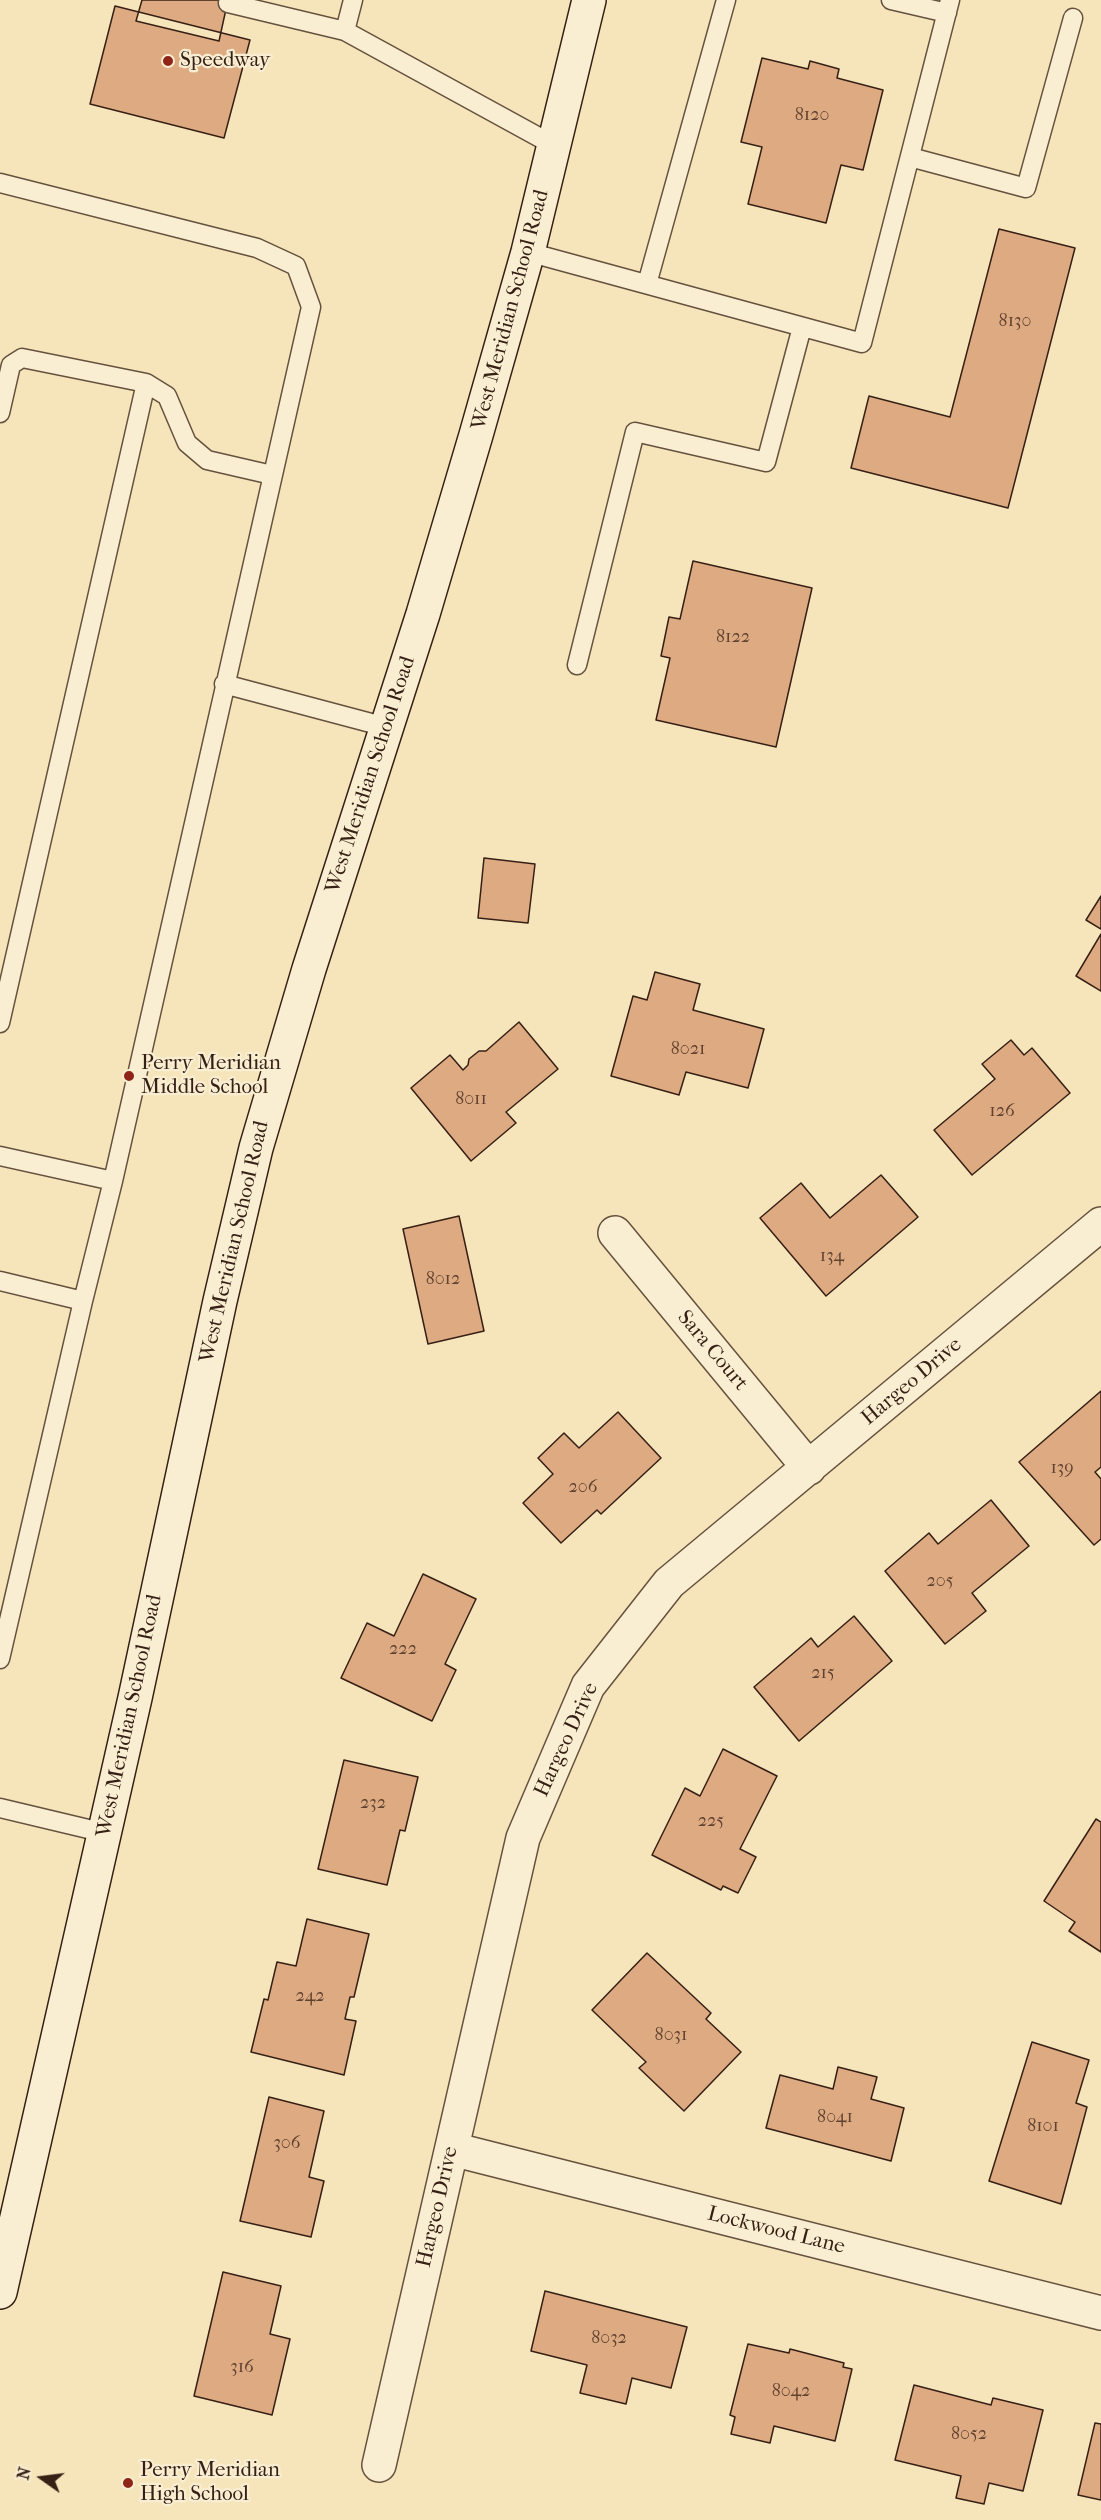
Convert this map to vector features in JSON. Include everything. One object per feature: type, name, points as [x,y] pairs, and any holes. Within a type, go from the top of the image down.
[{"type":"street","name":"West Meridian School Road","points":[[0,2292],[105,1833],[220,1301],[256,1148],[309,969],[433,581],[528,252],[589,0]]},
{"type":"street","name":"Hargeo Drive","points":[[379,2465],[523,1838],[588,1686],[669,1583],[1101,1224]]},
{"type":"street","name":"Sara Court","points":[[615,1233],[809,1468]]},
{"type":"street","name":"Lockwood Lane","points":[[452,2149],[1101,2313]]},
{"type":"lane","points":[[345,31],[353,0]]},
{"type":"lane","points":[[647,284],[726,0]]},
{"type":"lane","points":[[528,252],[862,343],[949,7],[891,0]]},
{"type":"lane","points":[[228,3],[247,4],[345,31],[555,146]]},
{"type":"lane","points":[[910,157],[1026,189],[1073,18]]},
{"type":"lane","points":[[0,183],[257,248],[297,266],[311,307],[113,1181],[0,1659]]},
{"type":"lane","points":[[577,664],[635,432],[766,462],[802,327]]},
{"type":"lane","points":[[0,413],[11,365],[22,357],[146,383],[167,396],[187,443],[207,460],[272,475]]},
{"type":"lane","points":[[0,1023],[146,383]]},
{"type":"lane","points":[[224,684],[386,727]]},
{"type":"lane","points":[[0,1156],[113,1181]]},
{"type":"lane","points":[[0,1281],[83,1301]]},
{"type":"lane","points":[[0,1808],[105,1833]]},
{"type":"building","points":[[142,0],[228,0],[219,41],[136,21]]},
{"type":"building","points":[[115,6],[250,40],[224,138],[90,104]]},
{"type":"building","points":[[762,58],[808,69],[810,61],[839,69],[837,78],[883,90],[863,170],[841,165],[826,223],[748,204],[762,147],[741,142]]},
{"type":"building","points":[[999,229],[1075,248],[1008,508],[851,468],[869,396],[950,417]]},
{"type":"building","points":[[693,561],[812,588],[776,747],[656,720],[670,658],[661,656],[669,617],[680,619]]},
{"type":"building","points":[[484,858],[535,864],[528,923],[478,918]]},
{"type":"building","points":[[1101,896],[1101,929],[1086,920]]},
{"type":"building","points":[[1101,934],[1101,991],[1076,976]]},
{"type":"building","points":[[655,972],[700,984],[693,1010],[764,1029],[748,1088],[686,1072],[679,1095],[611,1076],[633,996],[647,1000]]},
{"type":"building","points":[[519,1022],[558,1069],[506,1112],[516,1123],[471,1161],[411,1088],[450,1055],[463,1070],[468,1065],[469,1059],[479,1051],[486,1051]]},
{"type":"building","points":[[1011,1040],[1024,1055],[1032,1048],[1070,1093],[972,1175],[934,1130],[995,1079],[982,1064]]},
{"type":"building","points":[[881,1175],[918,1217],[826,1296],[760,1218],[801,1183],[830,1218]]},
{"type":"building","points":[[459,1216],[484,1331],[428,1344],[403,1229]]},
{"type":"building","points":[[1101,1391],[1101,1467],[1095,1472],[1101,1479],[1101,1539],[1094,1545],[1019,1462]]},
{"type":"building","points":[[618,1412],[661,1458],[601,1514],[597,1510],[561,1543],[523,1503],[553,1474],[538,1458],[564,1433],[579,1448]]},
{"type":"building","points":[[991,1500],[1029,1546],[972,1593],[986,1611],[945,1644],[885,1571],[929,1533],[938,1544]]},
{"type":"building","points":[[423,1574],[476,1599],[445,1664],[456,1670],[432,1721],[341,1678],[367,1623],[394,1636]]},
{"type":"building","points":[[854,1616],[892,1661],[799,1741],[754,1687],[811,1638],[818,1647]]},
{"type":"building","points":[[723,1749],[777,1776],[740,1849],[756,1857],[738,1893],[723,1886],[721,1890],[652,1855],[685,1788],[700,1796]]},
{"type":"building","points":[[344,1760],[418,1777],[405,1831],[400,1830],[387,1885],[318,1869]]},
{"type":"building","points":[[1096,1819],[1101,1822],[1101,1952],[1069,1931],[1075,1922],[1044,1901]]},
{"type":"building","points":[[307,1919],[369,1934],[354,1997],[350,1997],[345,2019],[356,2021],[344,2075],[251,2052],[264,1999],[268,2000],[277,1962],[296,1966]]},
{"type":"building","points":[[647,1953],[711,2013],[706,2019],[741,2052],[684,2111],[639,2068],[646,2062],[592,2010]]},
{"type":"building","points":[[1032,2042],[1089,2060],[1076,2103],[1087,2107],[1061,2204],[989,2181]]},
{"type":"building","points":[[838,2067],[877,2077],[871,2099],[904,2108],[891,2161],[766,2128],[780,2075],[833,2089]]},
{"type":"building","points":[[269,2097],[324,2111],[309,2177],[324,2181],[311,2237],[240,2221]]},
{"type":"building","points":[[223,2272],[281,2286],[270,2334],[290,2339],[272,2415],[194,2396]]},
{"type":"building","points":[[545,2291],[687,2327],[671,2388],[632,2378],[626,2404],[580,2393],[587,2365],[531,2351]]},
{"type":"building","points":[[748,2344],[789,2353],[790,2349],[844,2363],[843,2367],[852,2369],[835,2441],[774,2426],[770,2443],[731,2434],[735,2417],[730,2415]]},
{"type":"building","points":[[914,2385],[991,2405],[993,2398],[1043,2410],[1023,2491],[989,2483],[984,2504],[956,2498],[961,2476],[895,2460]]},
{"type":"building","points":[[1095,2423],[1101,2424],[1101,2500],[1078,2495]]},
{"type":"place","name":"Speedway","points":[[168,61]]},
{"type":"place","name":"Perry Meridian Middle School","points":[[129,1076]]},
{"type":"place","name":"Perry Meridian High School","points":[[128,2483]]}]
